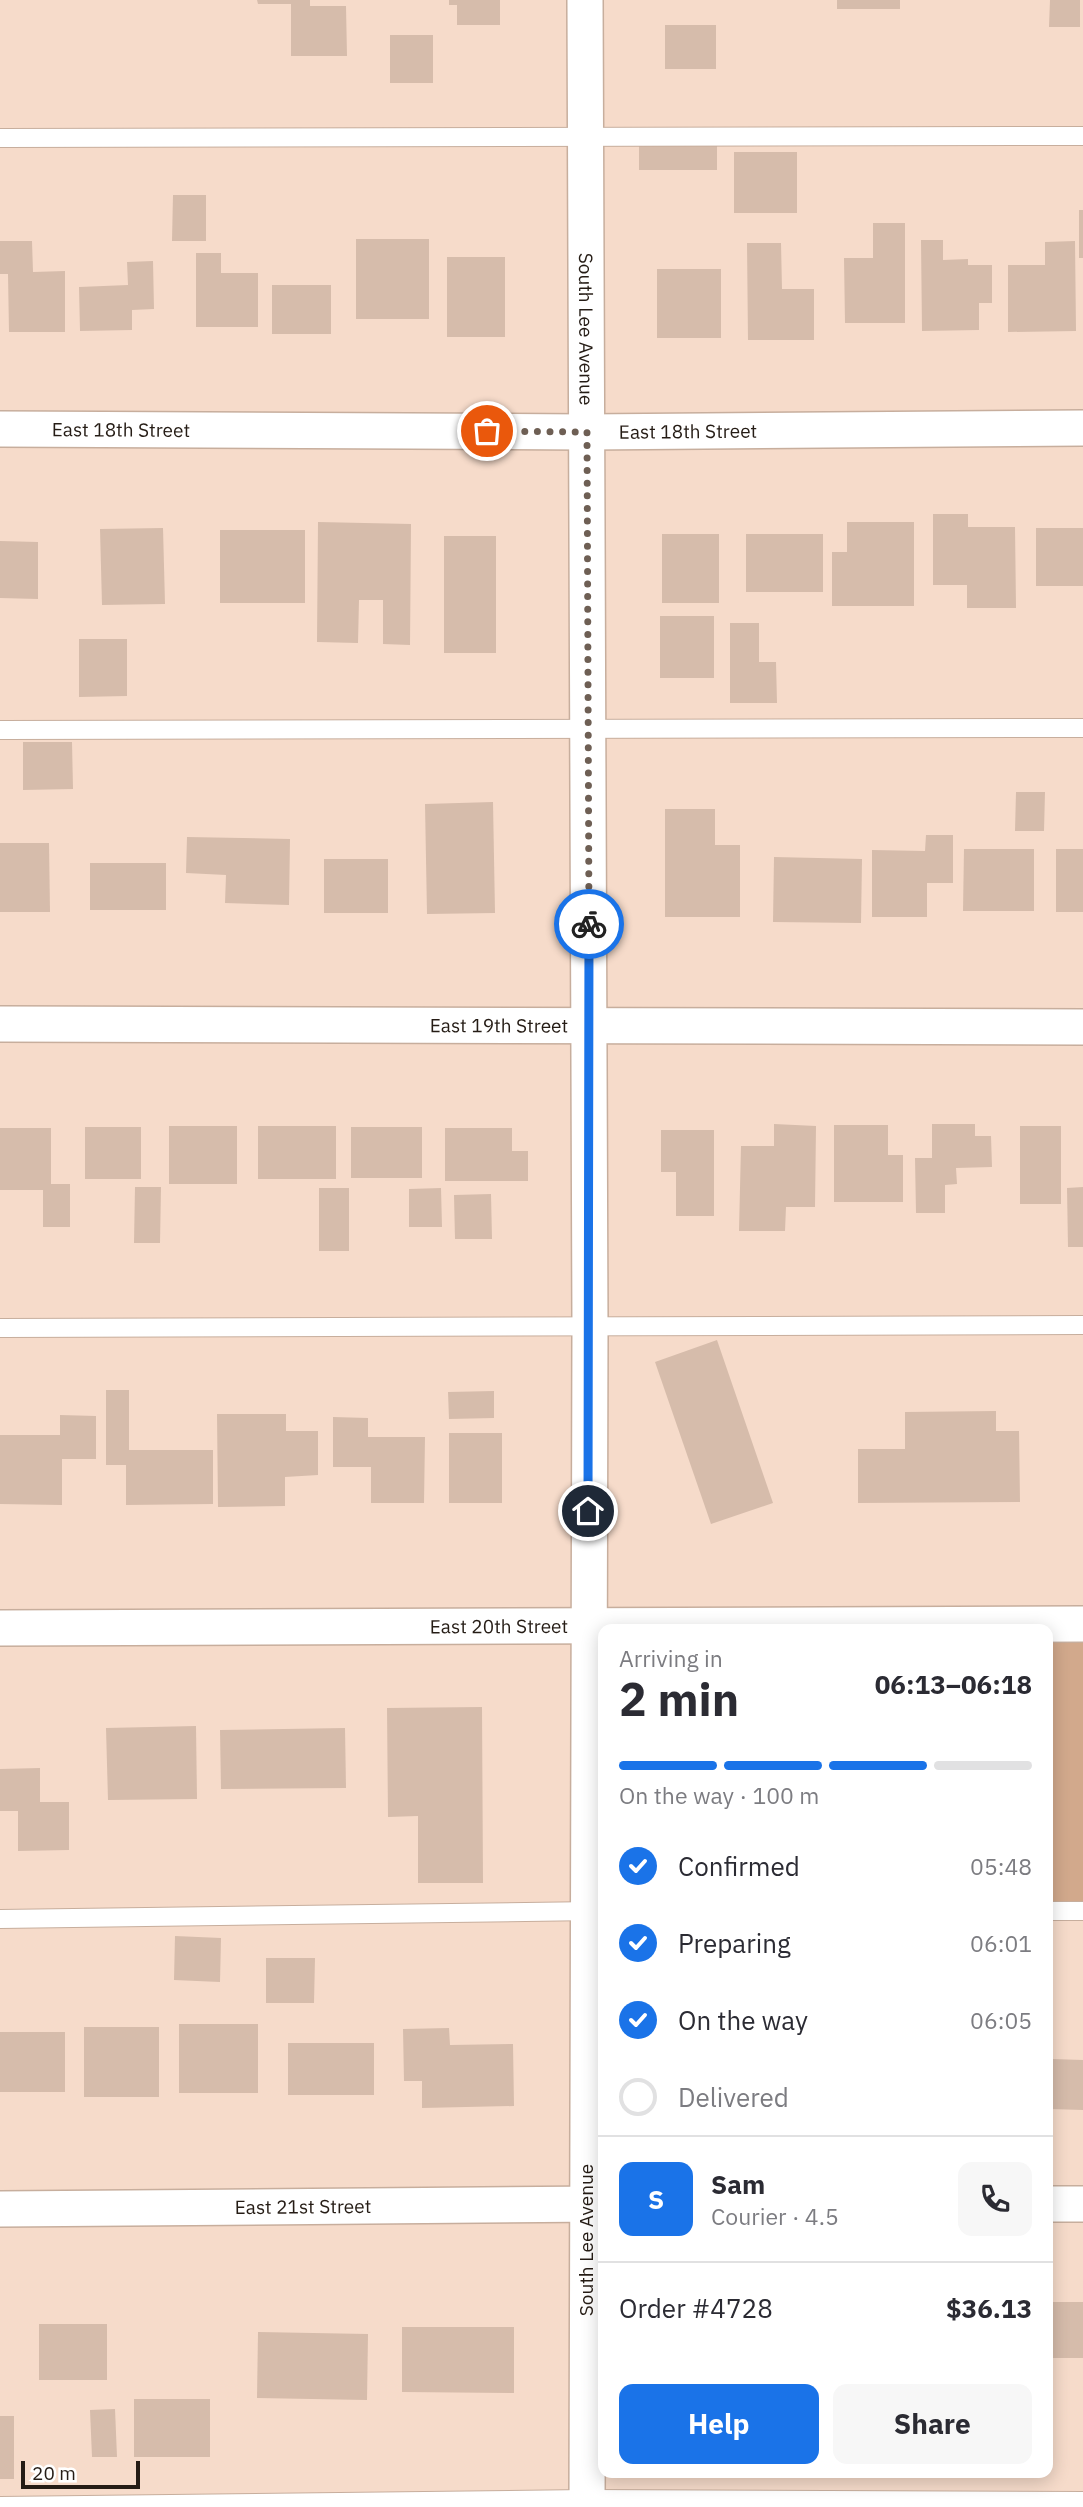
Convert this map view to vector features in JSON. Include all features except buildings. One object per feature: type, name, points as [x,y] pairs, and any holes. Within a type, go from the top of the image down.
[{"type":"street","name":"South Lee Avenue","points":[[585,0],[590,1328],[587,1628],[597,1911],[595,2204],[587,2503]]},
{"type":"street","name":"East 18th Street","points":[[0,429],[587,432],[1083,428]]},
{"type":"street","name":"East 19th Street","points":[[0,1024],[1083,1027]]},
{"type":"street","name":"East 20th Street","points":[[1053,1624],[1083,1624]]},
{"type":"street","name":"East 20th Street","points":[[0,1628],[598,1628]]},
{"type":"street","name":"East 21st Street","points":[[0,2209],[595,2204]]},
{"type":"street","points":[[1053,2204],[1083,2204]]},
{"type":"lane","points":[[0,138],[1083,136]]},
{"type":"lane","points":[[0,730],[1083,728]]},
{"type":"lane","points":[[0,1328],[1083,1325]]},
{"type":"lane","points":[[0,1919],[597,1911]]},
{"type":"lane","points":[[1053,1911],[1083,1911]]},
{"type":"lane","points":[[0,2506],[1083,2501]]},
{"type":"shaded area","points":[[1053,1624],[1083,1624],[1083,1911],[1053,1911]]},
{"type":"way so far","points":[[487,431],[587,432],[589,924]]},
{"type":"route","points":[[588,1511],[589,924]]}]
